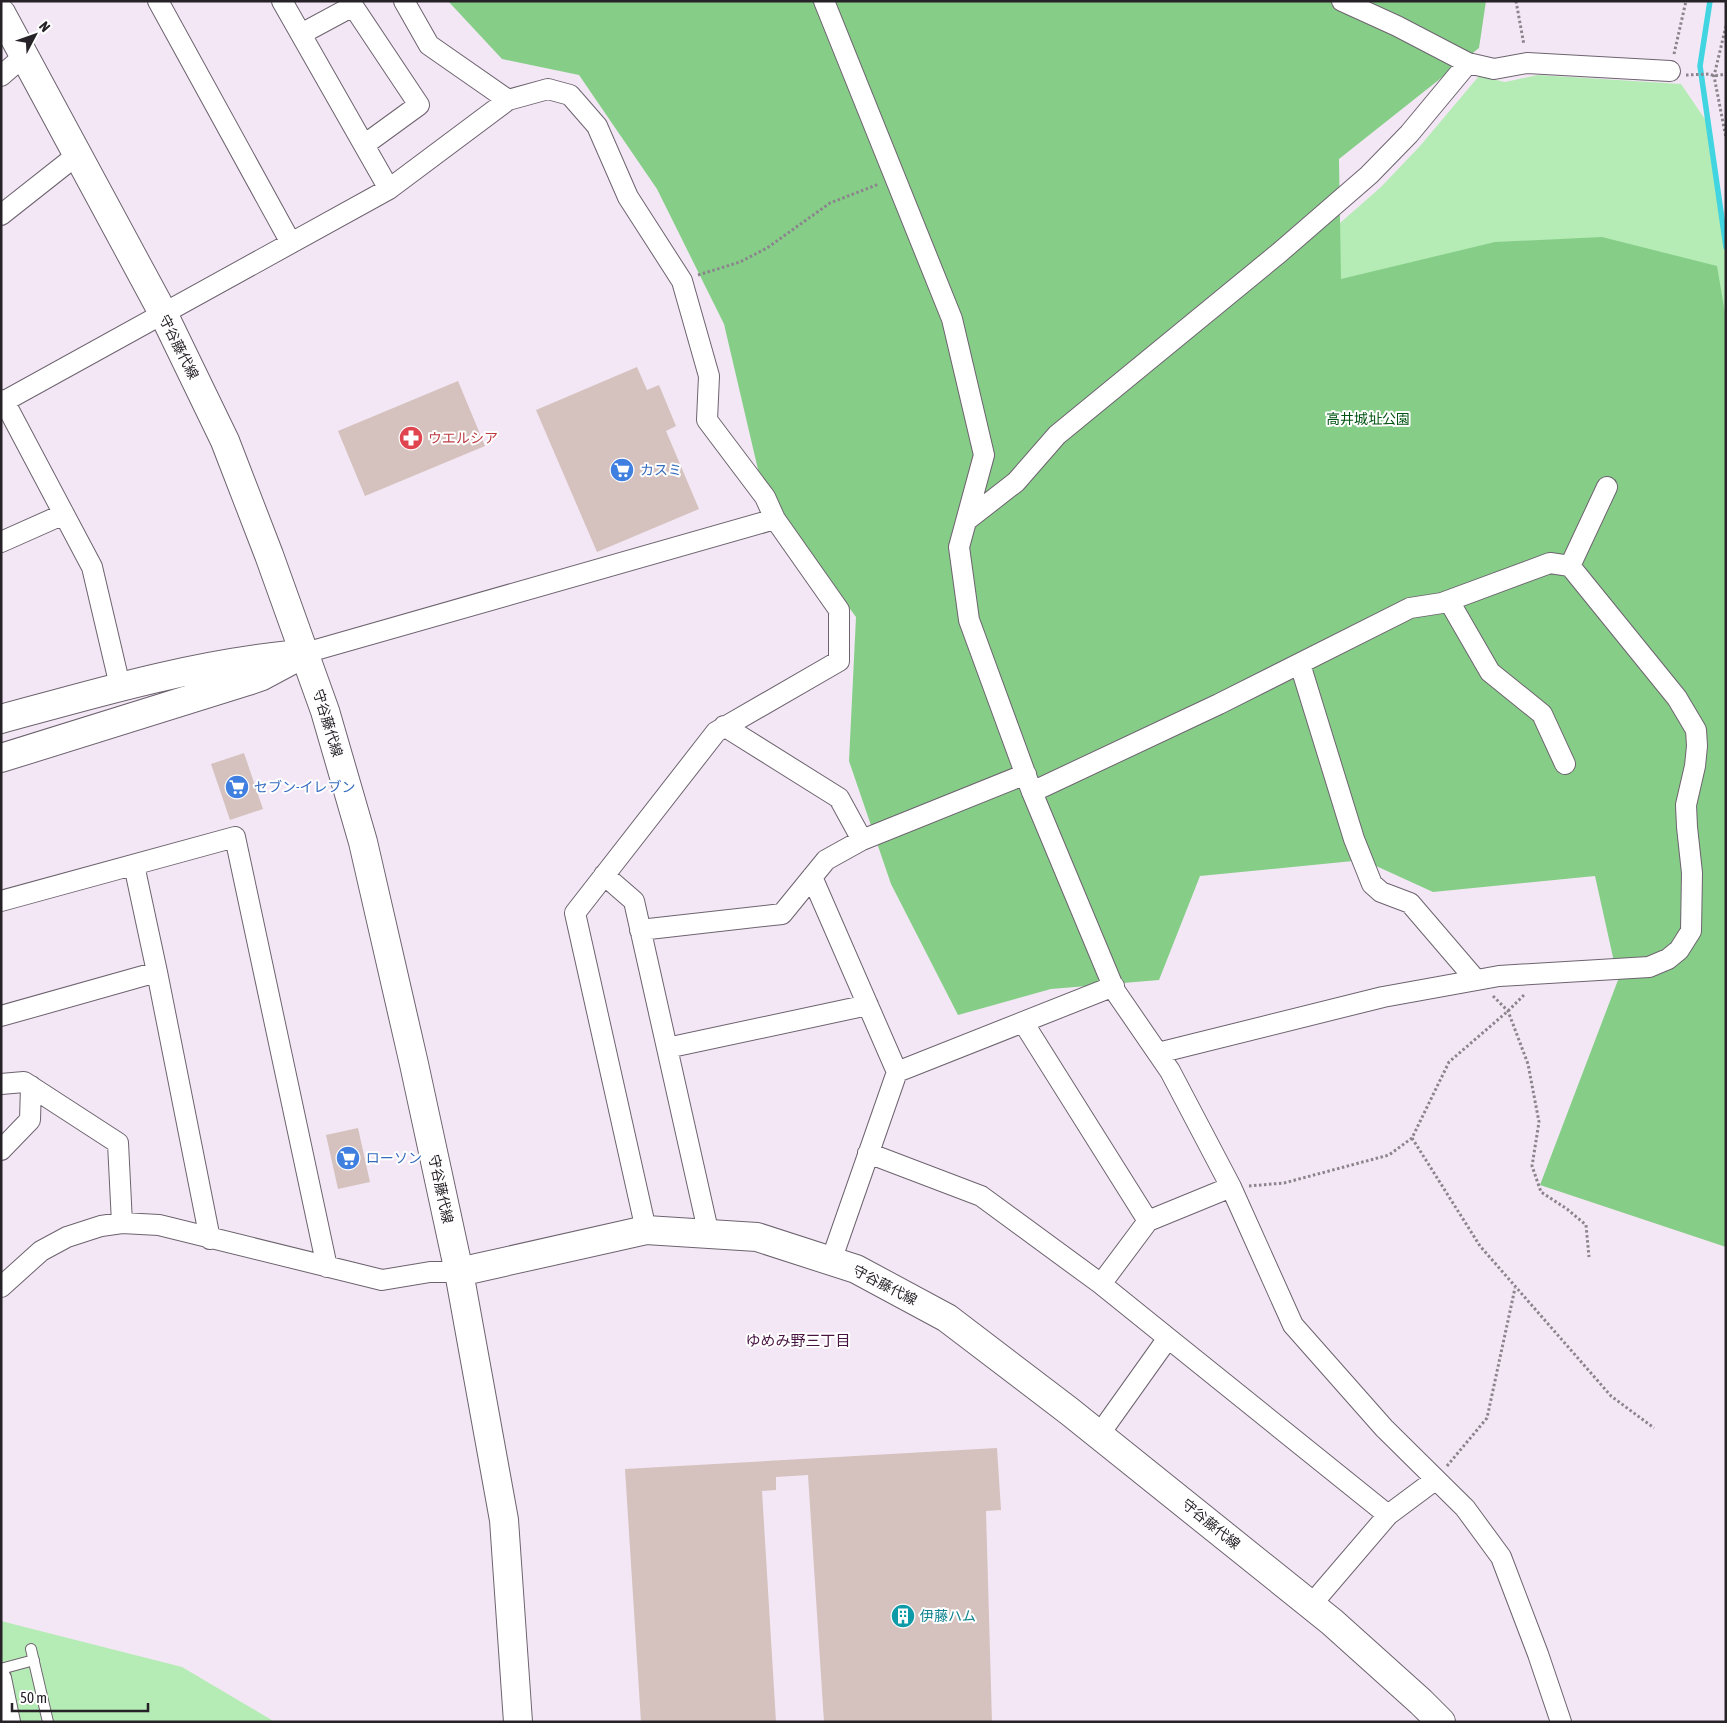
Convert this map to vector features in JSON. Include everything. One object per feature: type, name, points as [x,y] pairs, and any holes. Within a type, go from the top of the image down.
[{"type":"main road","name":"守谷藤代線","points":[[1,13],[163,313],[225,441],[305,653],[325,711],[363,842],[459,1272],[646,1230],[757,1238],[856,1269],[947,1318],[1097,1433],[1311,1605],[1441,1722]]},
{"type":"main road","points":[[1,720],[120,686],[254,658],[305,653]]},
{"type":"main road","points":[[1,758],[248,681],[262,676],[305,653]]},
{"type":"main road","points":[[459,1272],[504,1520],[518,1722]]},
{"type":"street","points":[[158,1],[291,243]]},
{"type":"street","points":[[282,1],[389,189]]},
{"type":"street","points":[[404,1],[429,45],[508,100]]},
{"type":"street","points":[[824,1],[952,318],[984,455],[959,547],[969,620],[1029,783],[1114,986],[1170,1071],[1231,1187],[1293,1325],[1384,1428],[1465,1508],[1501,1557],[1538,1654],[1561,1722]]},
{"type":"street","points":[[1342,1],[1397,26],[1468,63],[1494,69],[1527,63],[1678,73]]},
{"type":"street","points":[[301,34],[352,6],[419,105],[364,145]]},
{"type":"street","points":[[1,76],[24,56]]},
{"type":"street","points":[[967,520],[1016,482],[1057,435],[1280,253],[1369,175],[1409,134],[1468,63]]},
{"type":"street","points":[[120,686],[92,567],[2,401],[389,189],[508,100],[548,89],[570,95],[598,126],[628,197],[682,280],[708,376],[707,420],[765,498],[775,519],[839,610],[839,661],[716,732],[575,913],[646,1230]]},
{"type":"street","points":[[1,215],[78,155]]},
{"type":"street","points":[[1570,566],[1607,487]]},
{"type":"street","points":[[1,542],[64,514]]},
{"type":"street","points":[[305,653],[775,519]]},
{"type":"street","points":[[640,930],[782,914],[826,860],[862,840],[1029,783],[1219,704],[1410,608],[1449,601],[1550,563],[1570,566],[1677,698],[1696,730],[1695,766],[1686,805],[1692,874],[1691,931],[1679,950],[1668,959],[1649,967],[1499,976],[1383,997],[1158,1054]]},
{"type":"street","points":[[1449,601],[1490,672],[1542,714],[1565,764]]},
{"type":"street","points":[[1300,664],[1354,839],[1372,884],[1381,892],[1410,903],[1476,980]]},
{"type":"street","points":[[724,726],[839,798],[862,840]]},
{"type":"street","points":[[1,901],[234,837],[327,1267]]},
{"type":"street","points":[[134,864],[210,1239]]},
{"type":"street","points":[[604,875],[634,901],[709,1234]]},
{"type":"street","points":[[812,877],[897,1072],[831,1261]]},
{"type":"street","points":[[1,1016],[157,972]]},
{"type":"street","points":[[897,1072],[1114,986]]},
{"type":"street","points":[[667,1048],[868,1005]]},
{"type":"street","points":[[1023,1022],[1148,1221]]},
{"type":"street","points":[[1,1084],[24,1082],[118,1143],[122,1224]]},
{"type":"street","points":[[1,1150],[30,1120],[31,1086]]},
{"type":"street","points":[[868,1153],[981,1196],[1101,1284],[1388,1515]]},
{"type":"street","points":[[1101,1284],[1148,1221],[1231,1187]]},
{"type":"street","points":[[1,1288],[41,1251],[67,1237],[101,1226],[122,1224],[159,1225],[382,1280],[430,1272],[459,1272]]},
{"type":"street","points":[[1097,1433],[1106,1425],[1168,1338]]},
{"type":"street","points":[[1311,1605],[1388,1515],[1435,1480]]},
{"type":"street","points":[[1,1678],[10,1722]]},
{"type":"lane","points":[[32,1649],[48,1722]]},
{"type":"lane","points":[[1,1669],[34,1660]]},
{"type":"path","points":[[1516,1],[1527,63]]},
{"type":"path","points":[[1686,1],[1678,73],[1710,74],[1714,76],[1726,74]]},
{"type":"path","points":[[1726,26],[1714,76],[1726,138]]},
{"type":"path","points":[[682,280],[740,262],[767,248],[830,202],[896,178]]},
{"type":"path","points":[[1231,1187],[1284,1183],[1388,1156],[1412,1138],[1449,1062],[1508,1011],[1546,972]]},
{"type":"path","points":[[1476,980],[1508,1011],[1528,1064],[1539,1122],[1532,1166],[1541,1192],[1567,1209],[1586,1225],[1589,1257]]},
{"type":"path","points":[[1412,1138],[1480,1246],[1610,1396],[1654,1428]]},
{"type":"path","points":[[1435,1480],[1487,1418],[1515,1287]]},
{"type":"green space","name":"高井城址公園","points":[[448,1],[1486,1],[1479,48],[1339,159],[1341,279],[1495,242],[1602,237],[1717,266],[1726,319],[1726,1247],[1540,1185],[1618,980],[1595,876],[1433,892],[1363,860],[1200,876],[1159,980],[1051,989],[958,1015],[891,884],[849,761],[856,617],[763,491],[724,324],[657,189],[579,75],[502,59]]},
{"type":"green space","points":[[1538,75],[1681,84],[1709,125],[1726,241],[1726,374],[1610,396],[1291,266],[1381,187],[1420,146],[1479,76],[1505,82]]},
{"type":"green space","points":[[1,1621],[182,1667],[275,1722],[10,1722],[1,1678]]},
{"type":"building","name":"カスミ","points":[[637,367],[647,390],[659,385],[676,426],[666,431],[699,509],[597,552],[536,410]]},
{"type":"building","name":"ウエルシア","points":[[458,381],[485,446],[365,496],[338,431]]},
{"type":"building","name":"セブン-イレブン","points":[[244,753],[263,809],[230,820],[211,764]]},
{"type":"building","name":"ローソン","points":[[358,1128],[370,1182],[338,1189],[326,1135]]},
{"type":"building","name":"伊藤ハム","points":[[997,1448],[1001,1510],[986,1511],[992,1722],[824,1722],[808,1475],[776,1477],[776,1490],[762,1491],[776,1722],[641,1722],[625,1469]]},
{"type":"waterway","points":[[1710,1],[1700,66],[1726,247]]},
{"type":"place","name":"ウエルシア","points":[[411,438]]},
{"type":"place","name":"カスミ","points":[[622,470]]},
{"type":"place","name":"セブン-イレブン","points":[[237,787]]},
{"type":"place","name":"ローソン","points":[[348,1158]]},
{"type":"place","name":"伊藤ハム","points":[[903,1616]]},
{"type":"district","name":"ゆめみ野三丁目","points":[[798,1340]]}]
